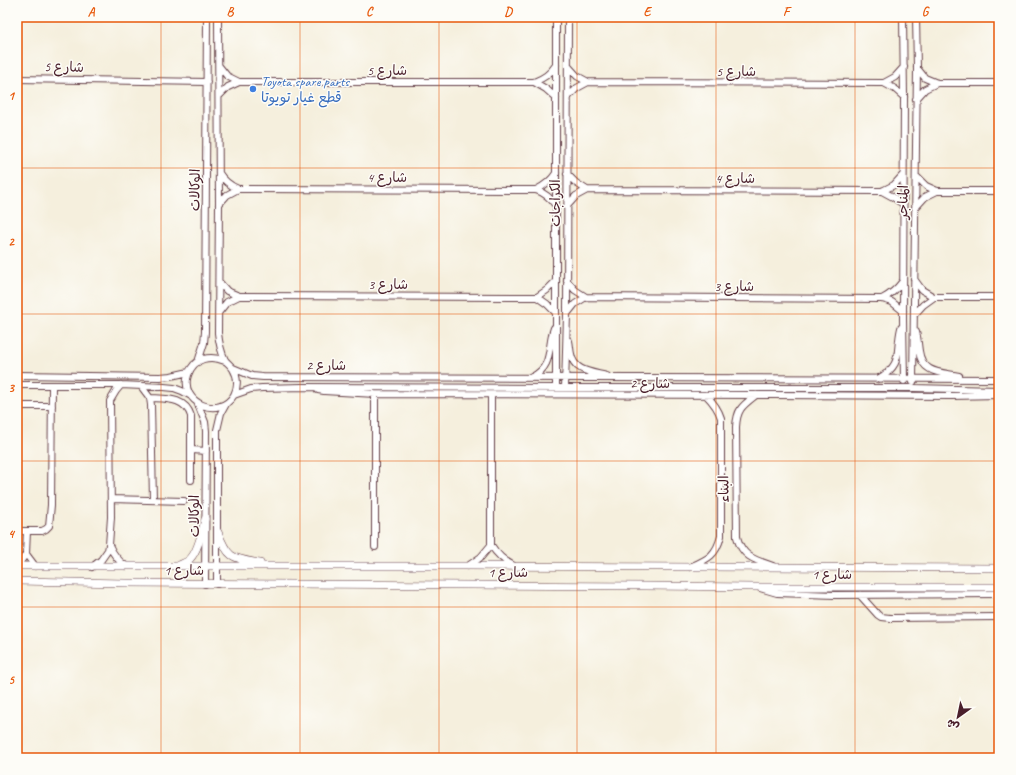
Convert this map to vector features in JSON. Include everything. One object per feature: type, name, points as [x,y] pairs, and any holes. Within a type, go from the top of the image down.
[{"type":"street","name":"الوكالات","points":[[198,362],[204,343],[205,332],[207,17]]},
{"type":"street","name":"الوكالات","points":[[218,17],[218,333],[220,346],[226,361]]},
{"type":"street","name":"الكراجات","points":[[556,17],[556,388]]},
{"type":"street","name":"الكراجات","points":[[565,388],[567,314],[568,17]]},
{"type":"street","name":"المناجر","points":[[903,17],[904,388]]},
{"type":"street","name":"المناجر","points":[[913,388],[917,68],[916,17]]},
{"type":"street","points":[[534,82],[547,76],[556,65]]},
{"type":"street","points":[[219,66],[228,76],[239,82]]},
{"type":"street","points":[[568,66],[577,76],[588,82]]},
{"type":"street","points":[[884,83],[895,77],[904,67]]},
{"type":"street","points":[[917,68],[925,78],[936,83],[999,83]]},
{"type":"street","name":"شارع 5","points":[[17,78],[207,82]]},
{"type":"street","name":"شارع 5","points":[[239,82],[534,82]]},
{"type":"street","points":[[219,96],[228,87],[239,82]]},
{"type":"street","points":[[534,82],[546,88],[556,98]]},
{"type":"street","name":"شارع 5","points":[[588,82],[884,83]]},
{"type":"street","points":[[568,97],[577,88],[588,82]]},
{"type":"street","points":[[884,83],[895,89],[904,97]]},
{"type":"street","points":[[916,100],[925,89],[936,83]]},
{"type":"street","points":[[219,173],[227,183],[238,189]]},
{"type":"street","points":[[536,190],[548,183],[556,173]]},
{"type":"street","points":[[567,174],[576,183],[587,190],[576,196],[567,206]]},
{"type":"street","points":[[882,191],[894,185],[903,175]]},
{"type":"street","points":[[916,176],[926,186],[937,191],[999,191]]},
{"type":"street","points":[[219,204],[227,195],[238,189]]},
{"type":"street","name":"شارع 4","points":[[238,189],[536,190]]},
{"type":"street","points":[[536,190],[548,196],[556,206]]},
{"type":"street","name":"شارع 4","points":[[587,190],[882,191]]},
{"type":"street","points":[[882,191],[903,204]]},
{"type":"street","points":[[915,209],[925,197],[937,191]]},
{"type":"street","points":[[914,279],[922,290],[934,297],[999,297]]},
{"type":"street","points":[[567,280],[575,290],[586,297],[575,304],[567,314]]},
{"type":"street","points":[[882,299],[898,288],[903,280]]},
{"type":"street","points":[[556,281],[547,290],[537,296],[556,313]]},
{"type":"street","points":[[218,282],[227,291],[239,296]]},
{"type":"street","points":[[218,313],[227,302],[239,296]]},
{"type":"street","name":"شارع 3","points":[[239,296],[537,296]]},
{"type":"street","name":"شارع 3","points":[[586,297],[882,299],[892,302],[903,310]]},
{"type":"street","points":[[914,315],[923,305],[934,297]]},
{"type":"street","name":"المناجر","points":[[878,379],[894,367],[898,355],[898,338],[903,319]]},
{"type":"street","name":"الكراجات","points":[[532,378],[540,373],[546,365],[549,356],[552,332],[556,323]]},
{"type":"street","name":"شارع 2","points":[[914,326],[918,339],[919,352],[926,367],[935,372],[960,376],[968,379]]},
{"type":"street","name":"شارع 2","points":[[566,331],[570,343],[570,354],[574,364],[583,370],[612,378]]},
{"type":"street","points":[[212,357],[226,361],[233,368],[236,375],[237,382],[234,395],[226,404],[219,407],[211,408],[203,406],[191,396],[188,391],[187,378],[192,366],[204,359],[212,357]]},
{"type":"street","name":"شارع 2","points":[[233,368],[252,376],[263,377],[999,379]]},
{"type":"street","points":[[17,375],[171,376],[189,372]]},
{"type":"street","points":[[17,385],[121,385],[174,388],[191,396]]},
{"type":"street","points":[[17,531],[44,530],[48,528],[49,524],[51,505],[52,385]]},
{"type":"street","points":[[92,566],[102,560],[108,550],[109,545],[110,402],[121,385]]},
{"type":"street","points":[[141,386],[150,398],[151,405],[153,500]]},
{"type":"street","name":"شارع 2","points":[[234,395],[251,389],[302,387],[913,388],[999,390]]},
{"type":"street","name":"شارع 2","points":[[302,387],[324,392],[375,394],[999,396]]},
{"type":"street","points":[[375,394],[375,547]]},
{"type":"street","points":[[491,395],[491,545],[501,558],[516,566]]},
{"type":"street","name":"البناء","points":[[690,567],[715,552],[722,536],[721,418],[719,411],[706,395]]},
{"type":"street","name":"البناء","points":[[756,395],[745,404],[737,416],[737,537],[739,545],[749,557],[776,568]]},
{"type":"street","points":[[150,398],[177,400],[186,406],[189,411],[191,416],[192,450],[191,480]]},
{"type":"street","name":"الوكالات","points":[[197,402],[205,422],[205,584]]},
{"type":"street","name":"الوكالات","points":[[217,584],[218,430],[220,417],[226,404]]},
{"type":"street","points":[[17,406],[52,406]]},
{"type":"street","points":[[192,450],[206,451]]},
{"type":"street","points":[[110,499],[184,501]]},
{"type":"street","points":[[173,567],[187,561],[192,557],[198,545],[205,519]]},
{"type":"street","points":[[27,531],[26,554],[35,566]]},
{"type":"street","points":[[218,532],[225,549],[232,556],[242,560],[284,566]]},
{"type":"street","points":[[109,545],[114,556],[126,566]]},
{"type":"street","points":[[468,566],[481,557],[491,545]]},
{"type":"street","name":"شارع 1","points":[[17,566],[26,554]]},
{"type":"street","name":"شارع 1","points":[[17,566],[999,568]]},
{"type":"street","name":"شارع 1","points":[[17,581],[205,584],[999,587]]},
{"type":"street","points":[[756,587],[777,594],[999,594]]},
{"type":"street","points":[[860,595],[878,615],[882,617],[999,617]]},
{"type":"place","name":"Toyota spare parts قطع غيار تويوتا","points":[[253,89]]}]
